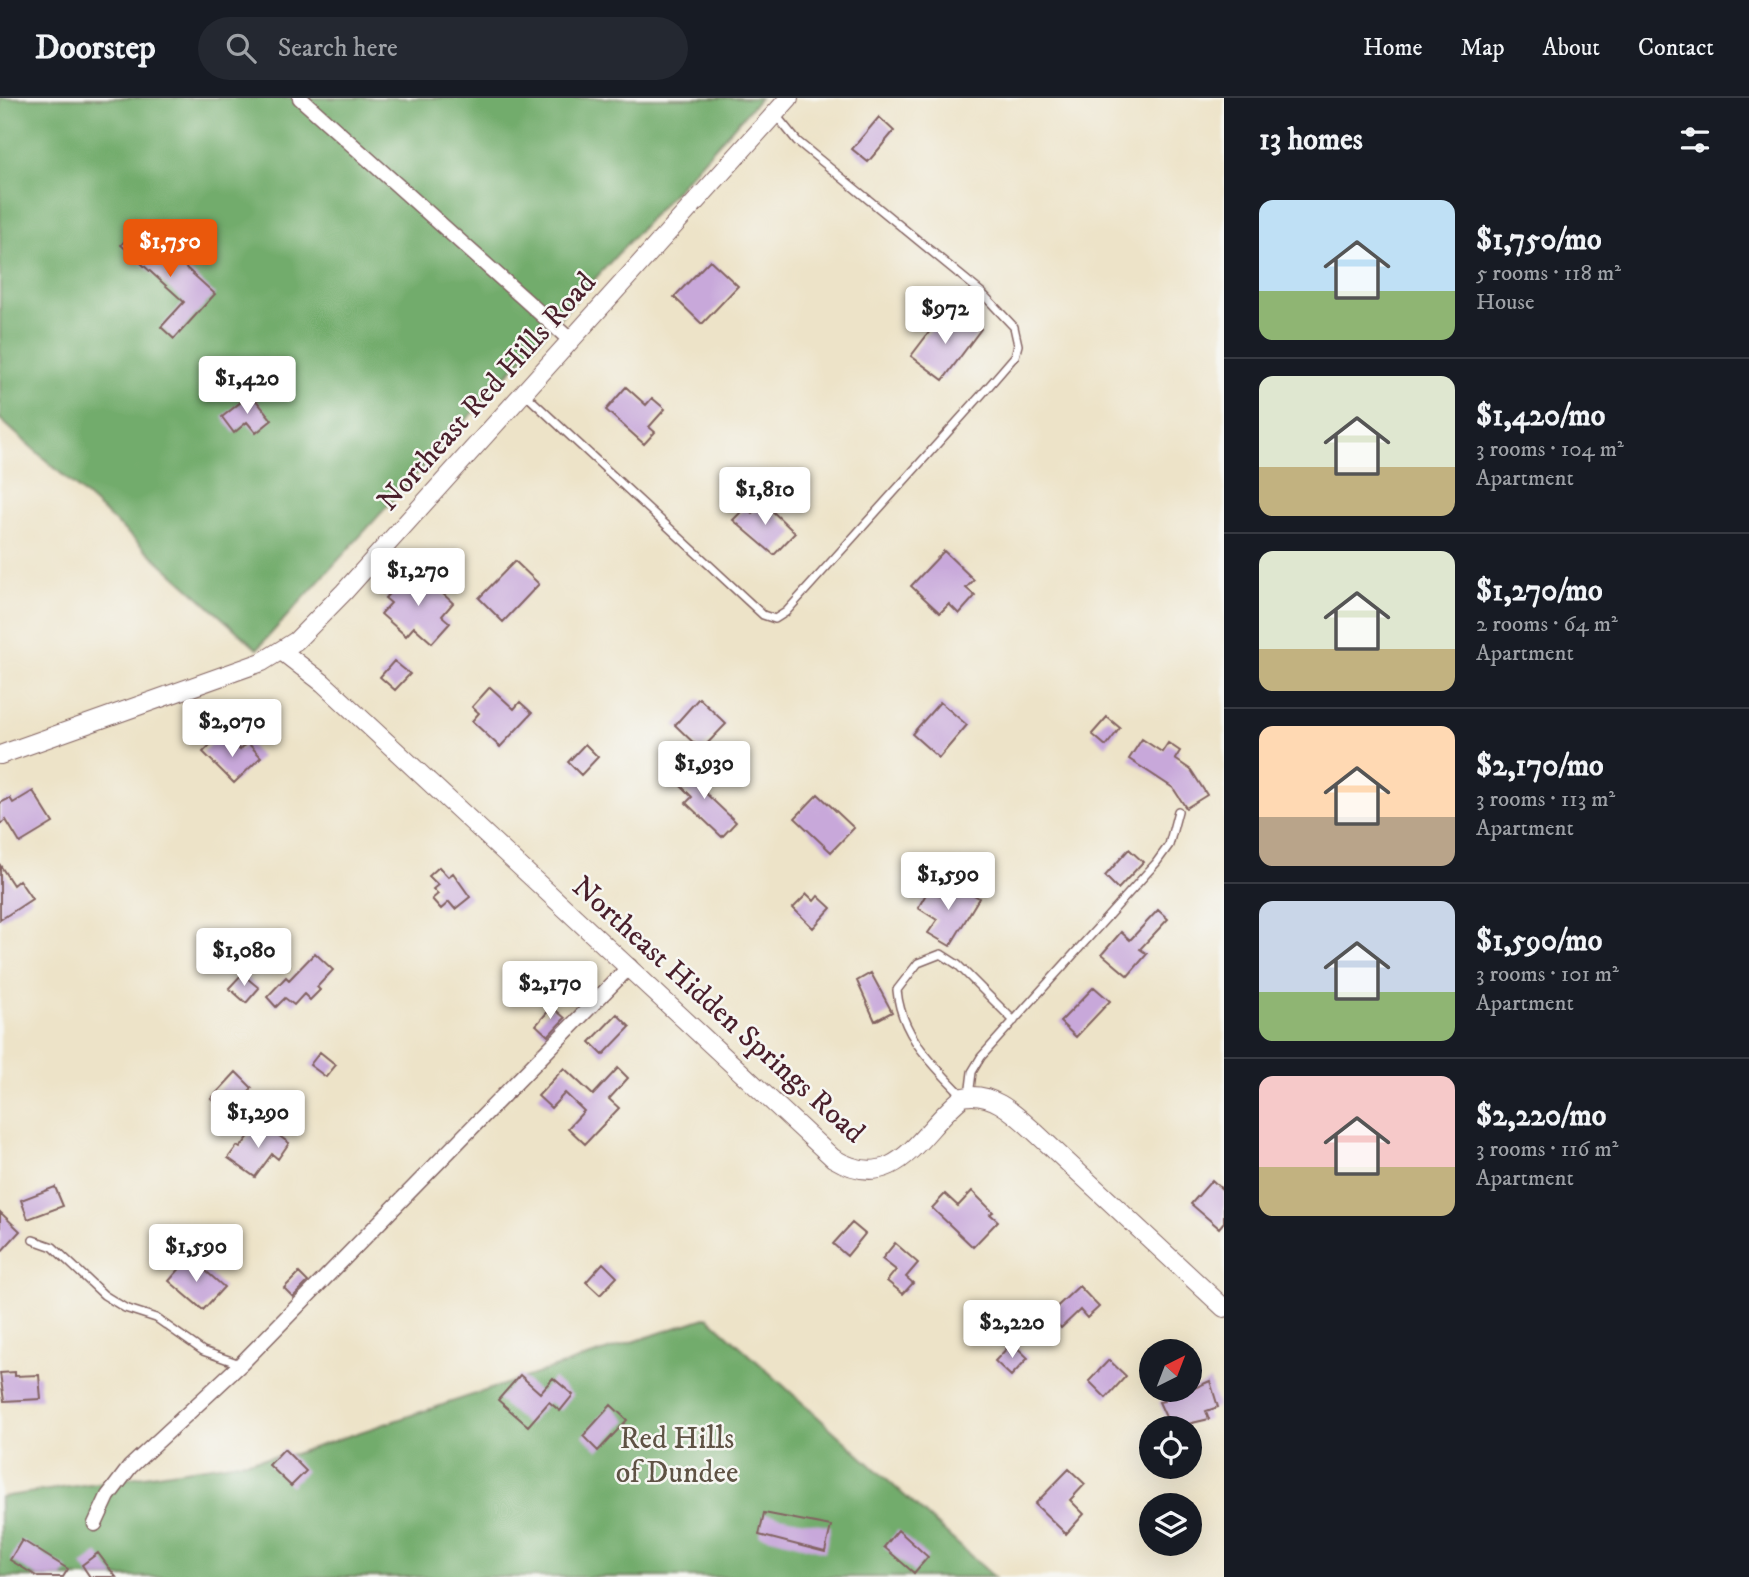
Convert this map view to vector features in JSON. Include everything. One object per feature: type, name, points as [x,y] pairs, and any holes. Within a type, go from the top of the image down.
[{"type":"street","points":[[300,98],[569,339]]},
{"type":"street","name":"Northeast Red Hills Road","points":[[0,755],[282,652],[344,592],[569,339],[789,98]]},
{"type":"street","name":"Northeast Hidden Springs Road","points":[[282,652],[323,683],[630,966],[820,1148],[847,1167],[869,1172],[900,1161],[966,1096]]},
{"type":"street","points":[[95,1524],[108,1496],[130,1467],[155,1447],[241,1364],[630,966]]},
{"type":"street","points":[[966,1096],[995,1101],[1021,1119],[1224,1308]]},
{"type":"lane","points":[[523,391],[763,615],[775,618],[786,612],[1015,356],[1018,345],[1014,327],[981,292],[797,141],[775,113]]},
{"type":"lane","points":[[966,1096],[972,1072],[1014,1021],[1156,863],[1169,845],[1178,811]]},
{"type":"lane","points":[[966,1096],[908,1032],[899,1014],[897,990],[918,963],[941,954],[958,965],[1014,1021]]},
{"type":"lane","points":[[33,1240],[53,1247],[104,1295],[125,1308],[156,1318],[203,1351],[241,1364]]},
{"type":"green space","points":[[0,98],[760,98],[257,649],[0,419]]},
{"type":"green space","name":"Red Hills of Dundee","points":[[708,1317],[994,1577],[0,1577],[0,1497],[294,1454]]},
{"type":"building","points":[[879,117],[894,131],[868,162],[852,149]]},
{"type":"building","points":[[139,225],[215,294],[174,339],[161,327],[184,302],[121,245]]},
{"type":"building","points":[[710,260],[738,286],[702,324],[674,297]]},
{"type":"building","points":[[965,317],[981,329],[943,380],[911,356],[940,318],[955,330]]},
{"type":"building","points":[[626,387],[646,405],[652,398],[665,409],[649,427],[655,432],[644,444],[606,410]]},
{"type":"building","points":[[251,394],[272,420],[256,433],[247,422],[234,433],[222,417]]},
{"type":"building","points":[[763,502],[795,533],[774,555],[733,520],[746,507],[752,513]]},
{"type":"building","points":[[944,551],[974,580],[966,588],[975,596],[959,614],[949,604],[940,613],[911,586]]},
{"type":"building","points":[[515,561],[539,584],[503,622],[479,598]]},
{"type":"building","points":[[420,573],[453,603],[442,616],[450,623],[432,643],[414,627],[406,636],[381,614],[391,603],[385,598],[407,574],[413,580]]},
{"type":"building","points":[[394,661],[410,674],[395,690],[380,677]]},
{"type":"building","points":[[490,687],[514,709],[520,702],[532,713],[500,747],[472,721],[479,713],[472,707]]},
{"type":"building","points":[[699,698],[726,724],[701,750],[675,725]]},
{"type":"building","points":[[940,702],[967,725],[939,758],[912,734]]},
{"type":"building","points":[[1107,717],[1120,728],[1106,746],[1092,734]]},
{"type":"building","points":[[218,737],[230,749],[235,745],[240,750],[247,742],[261,757],[234,783],[203,752]]},
{"type":"building","points":[[1142,739],[1162,752],[1168,743],[1180,751],[1175,759],[1191,770],[1207,795],[1186,808],[1173,788],[1129,759]]},
{"type":"building","points":[[585,744],[598,757],[581,775],[568,762]]},
{"type":"building","points":[[689,763],[704,778],[697,785],[736,822],[722,837],[686,803],[692,797],[673,778]]},
{"type":"building","points":[[33,791],[53,823],[20,843],[6,820],[0,824],[0,803],[10,798],[13,803]]},
{"type":"building","points":[[818,794],[854,828],[831,852],[795,818]]},
{"type":"building","points":[[1129,849],[1143,862],[1118,889],[1105,876]]},
{"type":"building","points":[[0,865],[13,885],[19,880],[32,899],[0,920]]},
{"type":"building","points":[[439,867],[448,877],[453,873],[470,897],[455,909],[449,902],[441,909],[432,899],[438,894],[433,889],[438,885],[429,876]]},
{"type":"building","points":[[956,884],[979,898],[950,946],[928,933],[937,920],[918,908],[929,889],[947,899]]},
{"type":"building","points":[[807,894],[814,901],[818,896],[831,908],[813,928],[793,908]]},
{"type":"building","points":[[1158,910],[1168,919],[1140,949],[1147,954],[1128,976],[1102,954],[1121,932],[1130,940]]},
{"type":"building","points":[[315,953],[333,970],[317,987],[320,990],[310,1000],[304,994],[294,1005],[285,998],[276,1007],[267,997],[286,977],[289,980]]},
{"type":"building","points":[[871,973],[892,1012],[875,1021],[857,981]]},
{"type":"building","points":[[242,974],[259,988],[246,1003],[229,988]]},
{"type":"building","points":[[1094,987],[1110,1001],[1076,1037],[1060,1022]]},
{"type":"building","points":[[552,1007],[565,1018],[548,1036],[536,1025]]},
{"type":"building","points":[[617,1014],[630,1027],[603,1055],[590,1042]]},
{"type":"building","points":[[320,1052],[336,1065],[326,1077],[310,1065]]},
{"type":"building","points":[[564,1068],[593,1095],[618,1068],[628,1078],[609,1099],[619,1108],[585,1144],[568,1128],[584,1111],[565,1093],[551,1108],[538,1096]]},
{"type":"building","points":[[236,1072],[252,1088],[228,1114],[211,1099]]},
{"type":"building","points":[[260,1122],[289,1143],[278,1159],[272,1154],[255,1177],[228,1158],[237,1146],[240,1148]]},
{"type":"building","points":[[1212,1180],[1224,1191],[1224,1222],[1219,1228],[1191,1204]]},
{"type":"building","points":[[55,1187],[63,1206],[28,1219],[21,1200]]},
{"type":"building","points":[[972,1191],[993,1212],[990,1214],[998,1221],[973,1247],[932,1208],[945,1194],[958,1206]]},
{"type":"building","points":[[0,1212],[20,1231],[0,1253]]},
{"type":"building","points":[[852,1223],[865,1234],[847,1256],[833,1244]]},
{"type":"building","points":[[895,1243],[918,1263],[906,1277],[913,1283],[903,1294],[887,1281],[896,1270],[882,1259]]},
{"type":"building","points":[[190,1257],[224,1287],[203,1310],[169,1281]]},
{"type":"building","points":[[603,1263],[617,1277],[600,1295],[586,1282]]},
{"type":"building","points":[[299,1273],[308,1282],[293,1297],[284,1288]]},
{"type":"building","points":[[1079,1286],[1099,1307],[1087,1318],[1080,1310],[1061,1328],[1048,1315]]},
{"type":"building","points":[[1012,1343],[1028,1358],[1011,1376],[995,1361]]},
{"type":"building","points":[[1109,1360],[1126,1376],[1106,1398],[1089,1381]]},
{"type":"building","points":[[15,1372],[15,1376],[39,1375],[41,1399],[4,1401],[0,1373]]},
{"type":"building","points":[[520,1375],[540,1393],[553,1378],[573,1395],[560,1411],[549,1402],[528,1426],[498,1400]]},
{"type":"building","points":[[1210,1381],[1218,1407],[1206,1411],[1209,1419],[1202,1421],[1202,1416],[1165,1416],[1159,1402],[1202,1402],[1202,1385]]},
{"type":"building","points":[[611,1405],[627,1420],[598,1451],[583,1436]]},
{"type":"building","points":[[284,1449],[306,1471],[291,1486],[269,1465]]},
{"type":"building","points":[[1069,1469],[1085,1484],[1070,1500],[1084,1514],[1066,1534],[1035,1504]]},
{"type":"building","points":[[764,1513],[831,1526],[825,1552],[759,1535]]},
{"type":"building","points":[[898,1530],[928,1557],[914,1573],[884,1547]]},
{"type":"building","points":[[22,1540],[68,1569],[63,1577],[38,1577],[10,1560]]},
{"type":"building","points":[[98,1553],[116,1577],[90,1577],[82,1565]]}]
